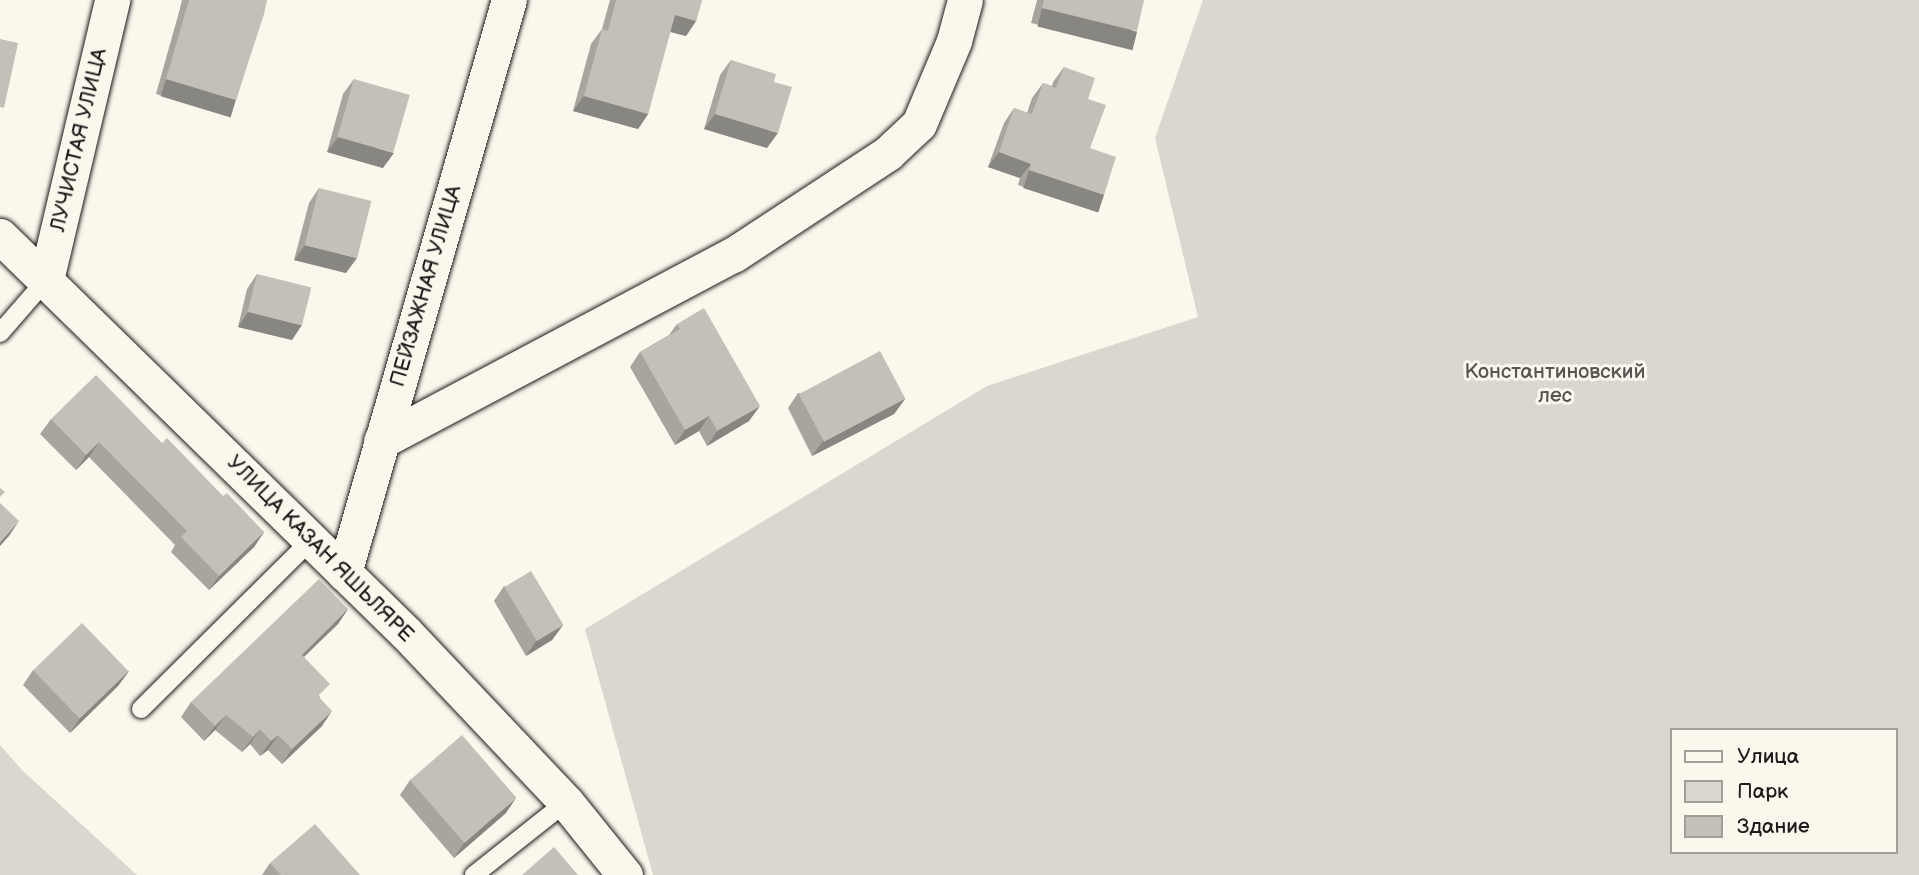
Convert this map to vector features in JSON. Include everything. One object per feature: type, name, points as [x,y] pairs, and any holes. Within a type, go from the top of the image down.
[{"type":"street","name":"ЛУЧИСТАЯ УЛИЦА","points":[[46,280],[112,0]]},
{"type":"street","name":"ПЕЙЗАЖНАЯ УЛИЦА","points":[[344,573],[509,0]]},
{"type":"street","points":[[381,441],[733,255],[888,153],[919,124],[954,41],[965,0]]},
{"type":"street","name":"УЛИЦА КАЗАН ЯШЬЛЯРЕ","points":[[0,236],[344,573],[566,802],[625,875]]},
{"type":"lane","points":[[0,333],[46,280]]},
{"type":"lane","points":[[141,709],[311,540]]},
{"type":"lane","points":[[474,875],[566,802]]},
{"type":"green space","name":"Константиновский лес","points":[[1203,0],[1919,0],[1919,875],[653,875],[585,629],[987,386],[1198,317],[1155,138]]},
{"type":"green space","points":[[0,745],[23,771],[137,875],[0,875]]},
{"type":"building","points":[[189,0],[267,0],[236,100],[166,79]]},
{"type":"building","points":[[616,0],[702,0],[696,21],[675,15],[648,114],[584,96],[602,29],[608,31]]},
{"type":"building","points":[[1044,0],[1144,0],[1137,31],[1042,8]]},
{"type":"building","points":[[0,39],[18,43],[4,108],[0,107]]},
{"type":"building","points":[[731,60],[776,74],[774,82],[792,87],[778,133],[715,114]]},
{"type":"building","points":[[1064,67],[1095,78],[1088,99],[1106,105],[1090,148],[1116,157],[1104,195],[1029,170],[1031,164],[999,152],[1014,108],[1032,114],[1043,83],[1056,88]]},
{"type":"building","points":[[354,79],[410,95],[393,153],[337,137]]},
{"type":"building","points":[[319,188],[371,201],[357,258],[305,245]]},
{"type":"building","points":[[257,274],[311,288],[302,325],[248,312]]},
{"type":"building","points":[[704,308],[760,406],[717,431],[709,416],[685,430],[640,352],[680,329],[677,324]]},
{"type":"building","points":[[880,351],[905,399],[824,442],[799,394]]},
{"type":"building","points":[[96,375],[162,443],[167,438],[223,496],[227,493],[264,532],[219,576],[181,537],[187,531],[99,442],[86,455],[51,419]]},
{"type":"building","points":[[0,503],[19,521],[0,542]]},
{"type":"building","points":[[531,571],[563,625],[537,641],[504,587]]},
{"type":"building","points":[[319,579],[348,609],[302,655],[330,684],[318,696],[332,711],[292,749],[278,735],[271,741],[260,729],[253,737],[226,715],[215,726],[191,702]]},
{"type":"building","points":[[82,623],[129,671],[80,718],[33,670]]},
{"type":"building","points":[[462,735],[516,798],[464,843],[410,780]]},
{"type":"building","points":[[315,824],[360,875],[281,875],[270,863]]},
{"type":"building","points":[[554,847],[578,875],[522,875]]}]
